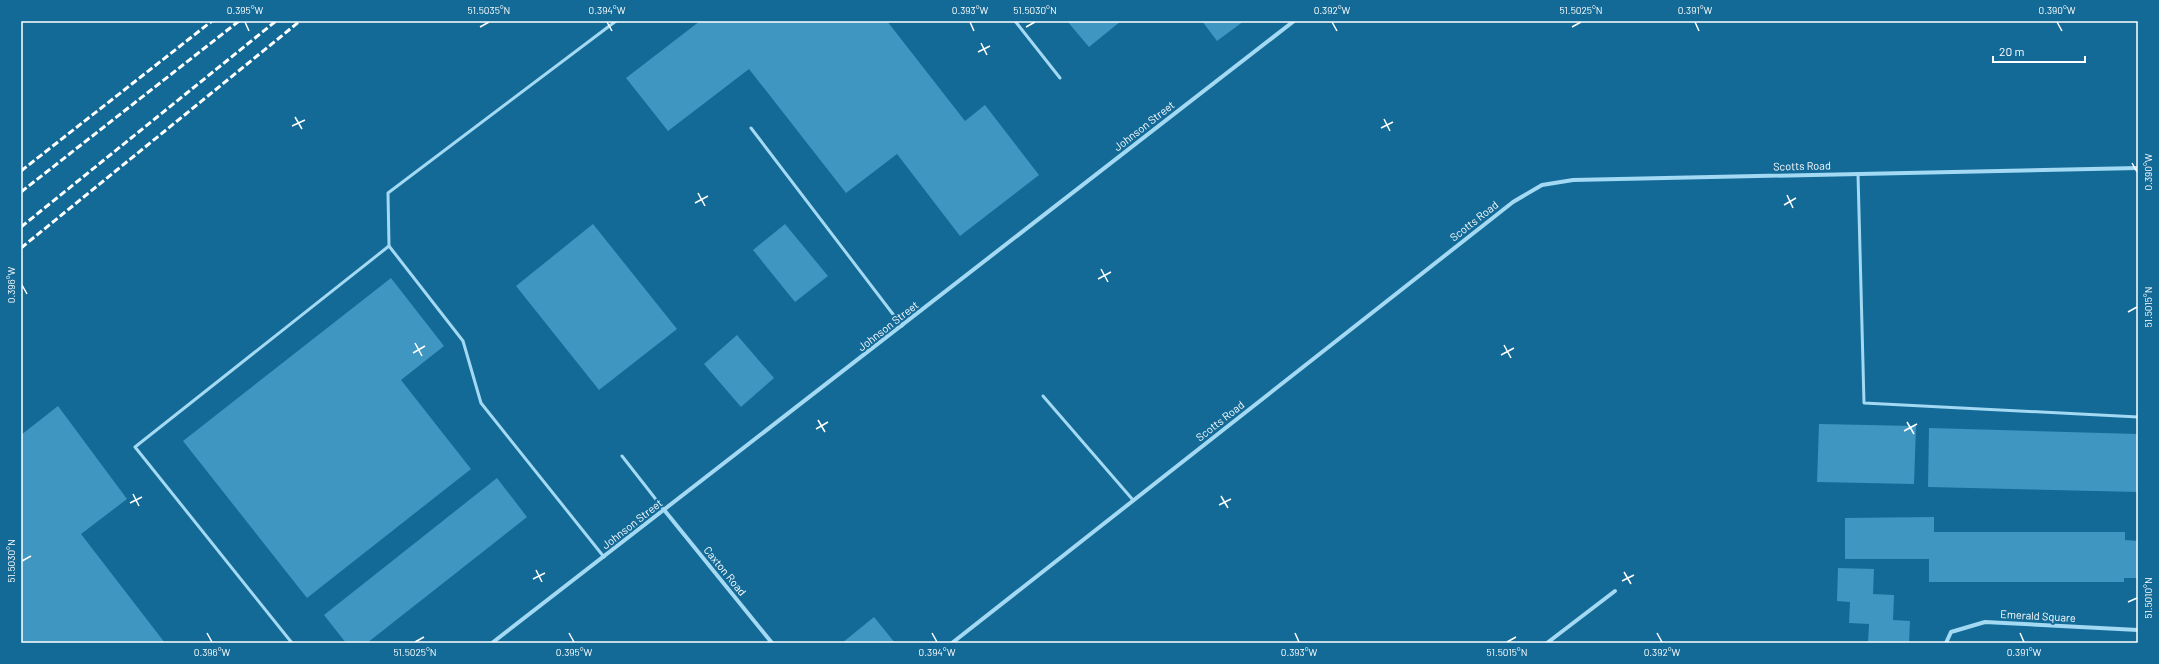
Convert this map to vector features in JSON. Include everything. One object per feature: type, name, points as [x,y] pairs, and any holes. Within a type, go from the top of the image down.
[{"type":"street","name":"Johnson Street","points":[[492,643],[1294,21]]},
{"type":"street","name":"Scotts Road","points":[[952,643],[1513,202],[1542,185],[1573,180],[2138,168]]},
{"type":"street","name":"Caxton Road","points":[[664,510],[772,643]]},
{"type":"street","points":[[1547,643],[1615,591]]},
{"type":"street","name":"Emerald Square","points":[[1946,643],[1951,632],[1985,622],[2138,630]]},
{"type":"lane","points":[[604,557],[481,403],[463,341],[389,246],[388,194],[616,21]]},
{"type":"lane","points":[[1015,21],[1060,78]]},
{"type":"lane","points":[[751,128],[902,326]]},
{"type":"lane","points":[[1858,174],[1864,403],[2138,417]]},
{"type":"lane","points":[[292,643],[135,447],[389,246]]},
{"type":"lane","points":[[1043,396],[1133,500]]},
{"type":"lane","points":[[622,456],[664,510]]},
{"type":"building","points":[[700,21],[887,21],[965,121],[985,105],[1039,175],[960,236],[897,154],[846,193],[749,69],[668,131],[626,78]]},
{"type":"building","points":[[1067,21],[1121,21],[1089,47]]},
{"type":"building","points":[[1202,21],[1244,21],[1217,41]]},
{"type":"building","points":[[593,224],[677,329],[599,390],[516,286]]},
{"type":"building","points":[[785,224],[828,276],[795,302],[753,250]]},
{"type":"building","points":[[391,278],[444,346],[401,380],[471,469],[307,598],[183,441]]},
{"type":"building","points":[[737,335],[774,378],[741,407],[704,364]]},
{"type":"building","points":[[58,406],[127,499],[81,534],[165,643],[21,643],[21,435]]},
{"type":"building","points":[[1819,424],[1916,426],[1914,484],[1817,482]]},
{"type":"building","points":[[1929,428],[2138,434],[2138,492],[1928,487]]},
{"type":"building","points":[[497,478],[527,517],[367,643],[346,643],[324,615]]},
{"type":"building","points":[[1934,517],[1934,532],[2125,532],[2125,540],[2138,541],[2138,578],[2124,578],[2124,582],[1929,582],[1929,559],[1845,559],[1845,518]]},
{"type":"building","points":[[1838,568],[1874,569],[1873,594],[1894,595],[1893,620],[1910,621],[1909,643],[1868,643],[1869,624],[1849,623],[1850,602],[1837,601]]},
{"type":"building","points":[[874,617],[895,643],[842,643]]},
{"type":"railway","points":[[21,171],[212,21]]},
{"type":"railway","points":[[21,192],[239,21]]},
{"type":"railway","points":[[21,227],[276,21]]},
{"type":"railway","points":[[21,248],[300,21]]}]
